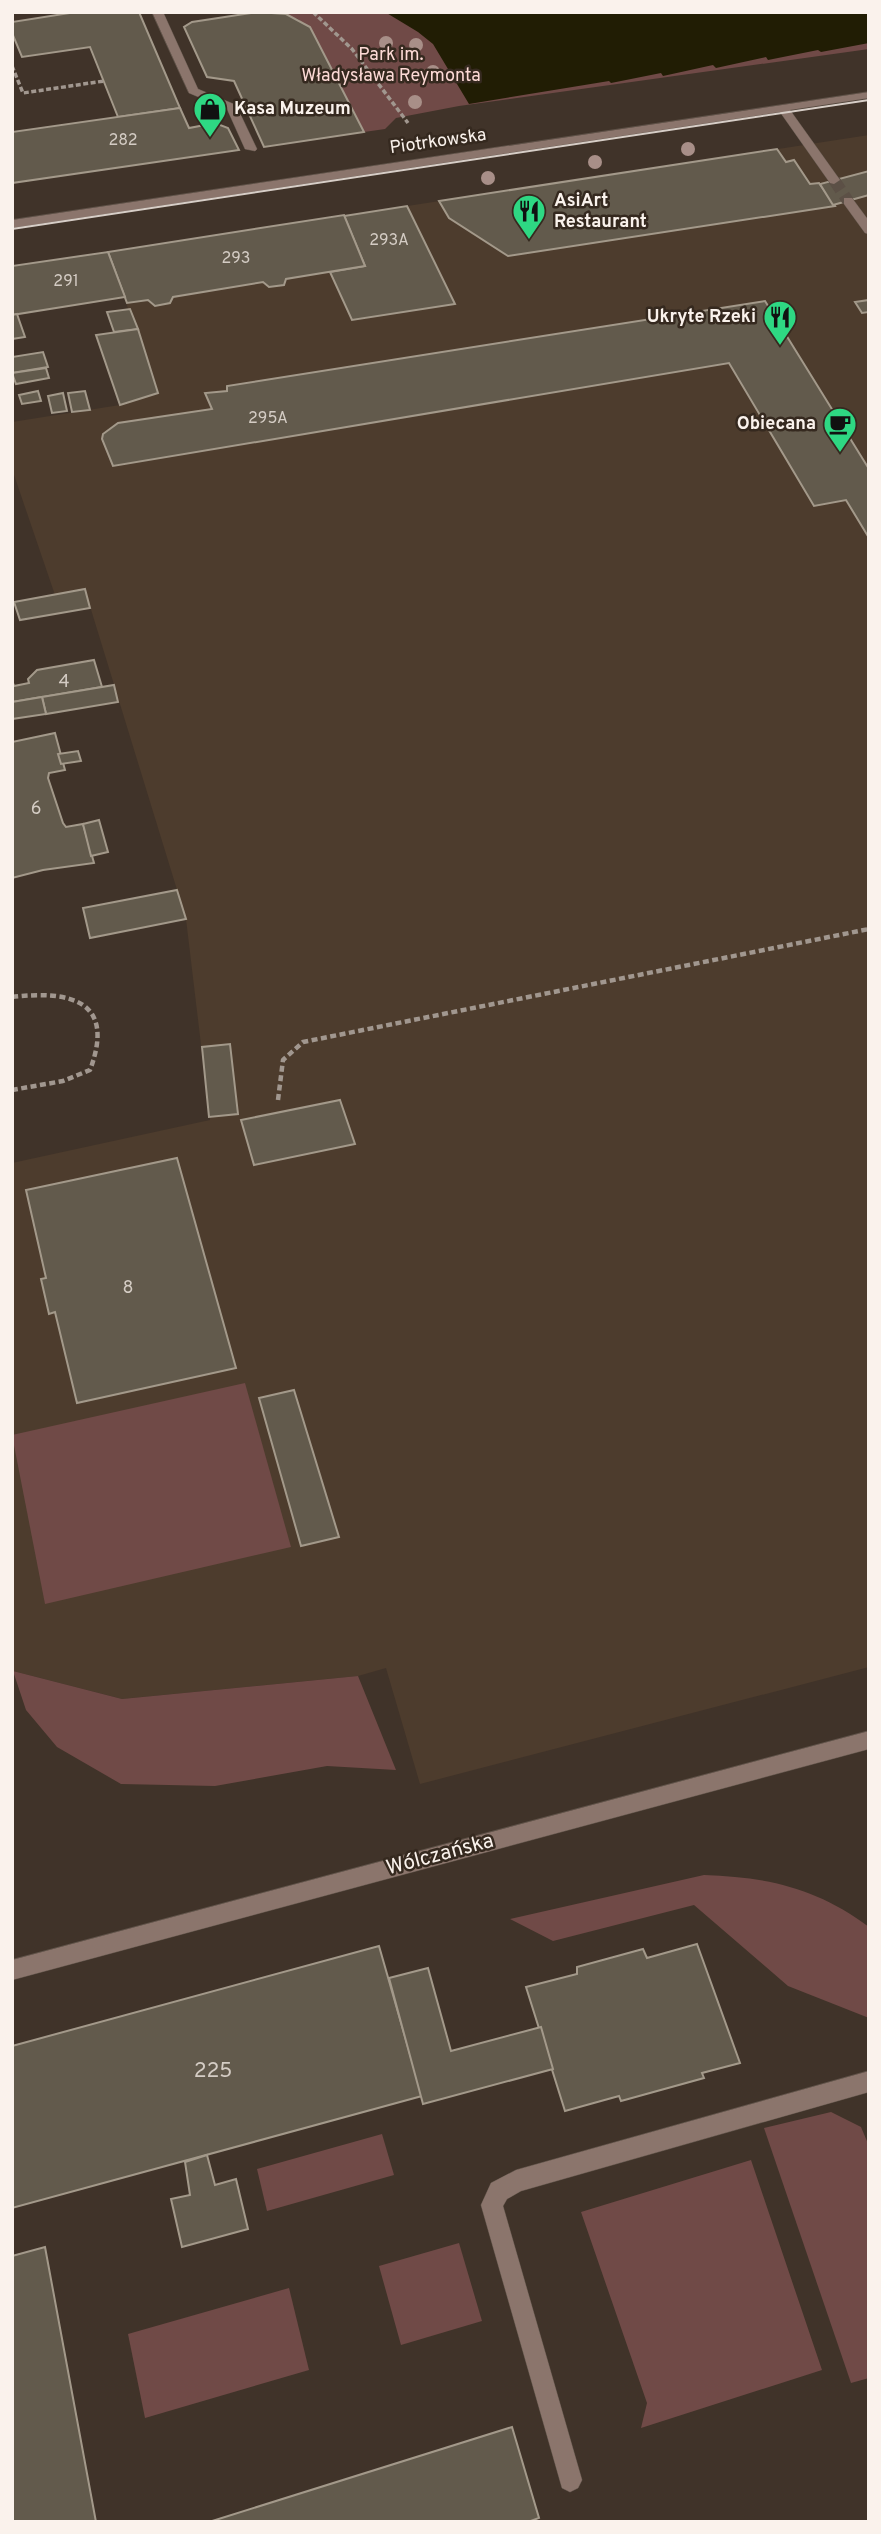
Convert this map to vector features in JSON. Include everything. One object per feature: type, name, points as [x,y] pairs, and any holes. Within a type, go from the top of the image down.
[{"type":"street","points":[[157,12],[193,91],[232,107],[251,149]]},
{"type":"street","name":"Piotrkowska","points":[[12,224],[869,95]]},
{"type":"street","points":[[783,108],[834,180]]},
{"type":"street","points":[[848,201],[869,230]]},
{"type":"street","name":"Wólczańska","points":[[12,1970],[869,1740]]},
{"type":"street","points":[[570,2480],[492,2205],[499,2191],[516,2181],[869,2081]]},
{"type":"path","points":[[313,12],[340,38],[408,123]]},
{"type":"path","points":[[12,66],[23,93],[104,81]]},
{"type":"path","points":[[278,1100],[283,1060],[303,1042],[869,929]]},
{"type":"path","points":[[12,997],[46,993],[72,999],[90,1009],[101,1026],[100,1050],[90,1070],[63,1081],[12,1090]]},
{"type":"shaded area","name":"Park im. Władysława Reymonta","points":[[385,12],[869,12],[869,43],[469,104],[433,44]]},
{"type":"shaded area","points":[[869,135],[869,1667],[420,1784],[386,1668],[358,1676],[122,1699],[13,1671],[12,1163],[210,1120],[186,919],[85,590],[55,595],[12,469],[12,422],[120,405],[158,393],[108,252]]},
{"type":"green space","name":"Park im. Władysława Reymonta","points":[[272,12],[869,12],[869,49],[459,106],[396,118],[385,129],[364,132],[306,28],[298,19]]},
{"type":"green space","points":[[245,1383],[291,1547],[45,1604],[12,1435]]},
{"type":"green space","points":[[13,1671],[122,1699],[358,1676],[396,1770],[327,1766],[215,1786],[121,1784],[57,1747],[26,1710]]},
{"type":"green space","points":[[704,1875],[749,1878],[791,1887],[830,1903],[869,1927],[869,2018],[788,1986],[694,1905],[553,1941],[510,1919]]},
{"type":"green space","points":[[831,2112],[861,2127],[869,2146],[869,2378],[851,2383],[764,2128]]},
{"type":"green space","points":[[382,2134],[394,2175],[267,2211],[257,2169]]},
{"type":"green space","points":[[751,2160],[822,2370],[641,2428],[647,2403],[581,2212]]},
{"type":"green space","points":[[459,2243],[482,2321],[401,2345],[379,2266]]},
{"type":"green space","points":[[289,2288],[309,2370],[145,2418],[128,2334]]},
{"type":"building","points":[[76,12],[139,12],[180,108],[118,117],[90,47],[22,57],[12,33],[12,22]]},
{"type":"building","points":[[257,12],[286,14],[310,27],[364,132],[264,147],[234,81],[207,77],[184,27],[192,22]]},
{"type":"building","points":[[180,108],[189,128],[215,123],[228,128],[239,150],[12,183],[12,132]]},
{"type":"building","points":[[777,149],[786,162],[794,160],[810,184],[819,183],[835,206],[508,256],[449,218],[439,201]]},
{"type":"building","points":[[869,171],[869,195],[833,205],[820,184]]},
{"type":"building","points":[[407,206],[455,304],[352,320],[330,272],[365,266],[344,216]]},
{"type":"building","points":[[344,215],[365,266],[286,279],[284,285],[269,287],[263,282],[173,297],[170,303],[155,306],[148,300],[127,303],[108,252]]},
{"type":"building","points":[[108,252],[125,297],[12,315],[12,266]]},
{"type":"building","points":[[869,300],[869,312],[862,313],[855,302]]},
{"type":"building","points":[[765,301],[869,469],[869,538],[846,500],[814,506],[729,363],[113,466],[102,439],[103,434],[118,423],[212,409],[205,393],[227,391],[227,386]]},
{"type":"building","points":[[130,309],[138,329],[114,332],[107,312]]},
{"type":"building","points":[[17,314],[25,337],[12,339],[12,315]]},
{"type":"building","points":[[138,329],[158,393],[120,405],[96,335]]},
{"type":"building","points":[[43,352],[48,367],[12,373],[12,357]]},
{"type":"building","points":[[46,368],[49,378],[16,384],[12,373]]},
{"type":"building","points":[[38,391],[41,401],[22,404],[19,395]]},
{"type":"building","points":[[85,391],[90,410],[72,412],[68,393]]},
{"type":"building","points":[[63,393],[67,411],[52,413],[48,396]]},
{"type":"building","points":[[85,589],[90,608],[20,620],[14,602]]},
{"type":"building","points":[[94,660],[102,687],[12,702],[12,680],[14,686],[29,683],[28,679],[37,670]]},
{"type":"building","points":[[114,685],[118,702],[46,714],[42,697]]},
{"type":"building","points":[[42,697],[46,714],[12,719],[12,702]]},
{"type":"building","points":[[55,733],[65,770],[49,773],[48,778],[66,827],[83,824],[94,863],[43,870],[12,878],[12,742]]},
{"type":"building","points":[[78,751],[81,761],[61,764],[58,754]]},
{"type":"building","points":[[99,820],[108,852],[91,856],[83,824]]},
{"type":"building","points":[[177,890],[186,919],[90,938],[83,908]]},
{"type":"building","points":[[230,1044],[238,1114],[209,1117],[202,1047]]},
{"type":"building","points":[[340,1100],[355,1144],[254,1165],[241,1120]]},
{"type":"building","points":[[177,1158],[236,1368],[77,1403],[55,1312],[49,1314],[41,1279],[46,1278],[26,1190]]},
{"type":"building","points":[[294,1390],[339,1537],[301,1546],[259,1398]]},
{"type":"building","points":[[697,1944],[740,2063],[702,2073],[704,2078],[621,2101],[619,2096],[565,2111],[526,1987],[577,1974],[577,1967],[643,1949],[647,1958]]},
{"type":"building","points":[[379,1946],[422,2096],[12,2208],[12,2046]]},
{"type":"building","points":[[428,1968],[451,2051],[541,2027],[553,2069],[423,2104],[389,1978]]},
{"type":"building","points":[[207,2155],[215,2185],[236,2179],[248,2229],[182,2247],[171,2199],[190,2195],[185,2162]]},
{"type":"building","points":[[45,2247],[96,2522],[12,2522],[12,2256]]},
{"type":"building","points":[[512,2427],[539,2518],[528,2522],[209,2522]]},
{"type":"tunnel","points":[[834,180],[848,201]]},
{"type":"tram line","points":[[12,229],[869,100]]},
{"type":"place","name":"Kasa Muzeum","points":[[210,139]]},
{"type":"place","name":"AsiArt Restaurant","points":[[529,241]]},
{"type":"place","name":"Ukryte Rzeki","points":[[780,347]]},
{"type":"place","name":"Obiecana","points":[[840,454]]}]
